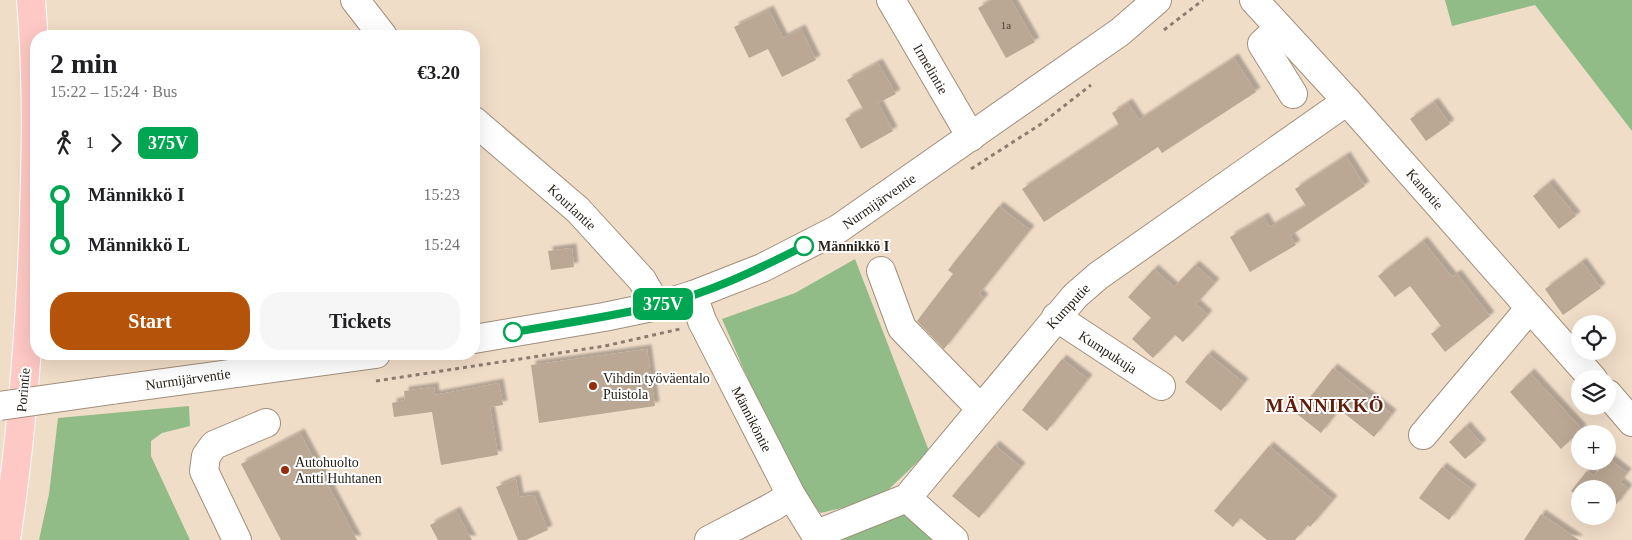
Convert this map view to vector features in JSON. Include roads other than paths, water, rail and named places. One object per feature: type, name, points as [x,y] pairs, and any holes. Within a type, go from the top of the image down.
[{"type":"highway","name":"Porintie","points":[[31,0],[33,30]]},
{"type":"highway","name":"Porintie","points":[[6,540],[17,466],[30,298]]},
{"type":"street","points":[[355,0],[378,30]]},
{"type":"street","name":"Irmelintie","points":[[891,0],[971,137]]},
{"type":"street","name":"Nurmijärventie","points":[[480,338],[657,306],[693,295],[762,268],[838,229],[1120,32],[1157,0]]},
{"type":"street","name":"Kantotie","points":[[1254,0],[1347,101],[1585,370]]},
{"type":"street","points":[[1279,28],[1262,44],[1293,94]]},
{"type":"street","name":"Kumputie","points":[[818,537],[907,498],[1075,296],[1098,276],[1347,101]]},
{"type":"street","name":"Kourlantie","points":[[480,126],[578,210],[642,280],[657,306]]},
{"type":"street","points":[[881,271],[902,328],[981,408]]},
{"type":"street","name":"Männiköntie","points":[[693,295],[702,321],[791,495],[818,537]]},
{"type":"street","points":[[1423,436],[1530,308]]},
{"type":"street","name":"Kumpukuja","points":[[1056,317],[1161,386]]},
{"type":"street","name":"Nurmijärventie","points":[[0,406],[332,360]]},
{"type":"street","points":[[1616,403],[1632,422]]},
{"type":"street","points":[[237,540],[204,471],[206,456],[214,445],[266,423]]},
{"type":"street","points":[[709,540],[791,495]]},
{"type":"street","points":[[907,498],[954,540]]},
{"type":"place","name":"Männikkö I","points":[[804,246]]},
{"type":"place","name":"Vihdin työväentalo Puistola","points":[[593,386]]},
{"type":"place","name":"Autohuolto Antti Huhtanen","points":[[285,470]]},
{"type":"district","name":"MÄNNIKKÖ","points":[[1325,405]]}]
